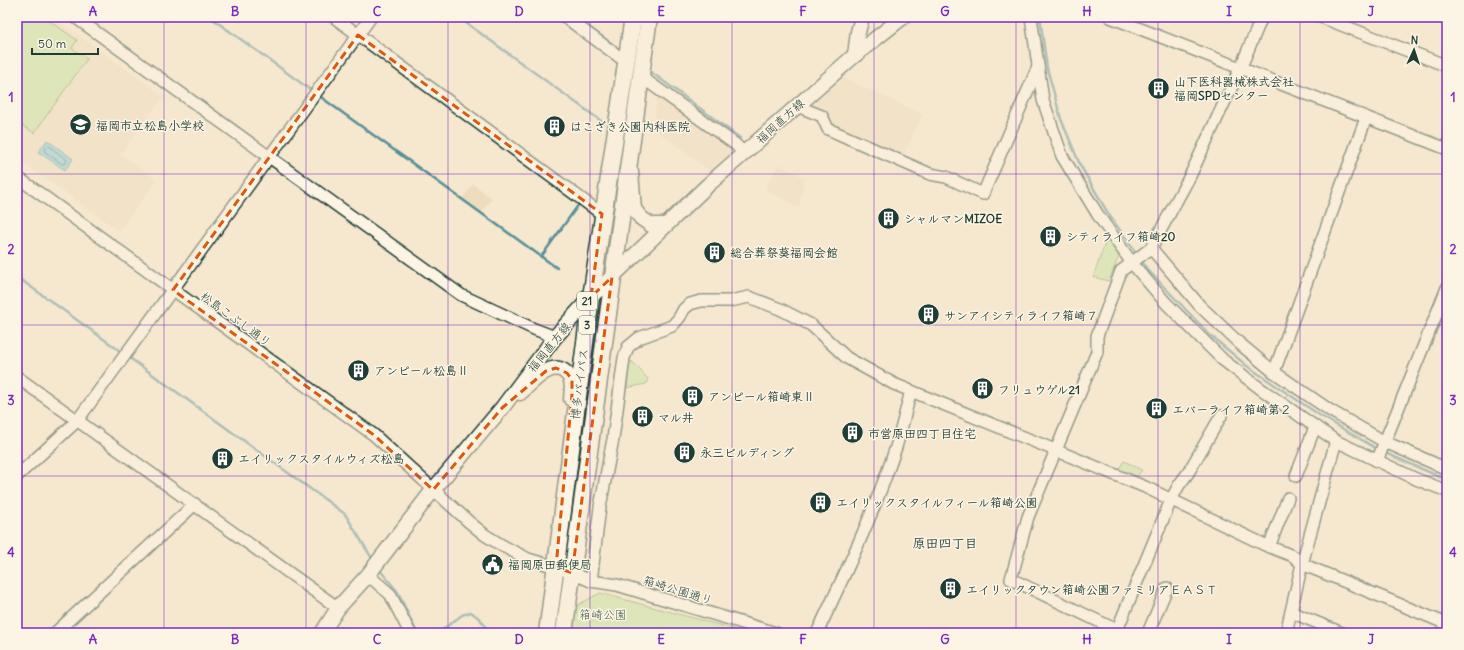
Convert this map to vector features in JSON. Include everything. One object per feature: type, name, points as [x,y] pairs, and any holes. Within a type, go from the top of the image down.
[{"type":"highway","name":"博多バイパス","points":[[547,633],[590,297],[625,61],[633,17]]},
{"type":"highway","name":"博多バイパス","points":[[564,633],[649,17]]},
{"type":"main road","points":[[854,55],[862,17]]},
{"type":"main road","name":"福岡直方線","points":[[322,633],[338,608],[368,575],[434,490],[502,408],[556,337],[590,297],[665,226],[854,55],[903,17]]},
{"type":"main road","points":[[630,155],[634,209],[641,218],[651,225],[665,226]]},
{"type":"main road","points":[[502,408],[551,368],[561,369],[567,373],[572,380],[565,462],[564,501]]},
{"type":"street","points":[[75,17],[462,295],[534,329],[556,337]]},
{"type":"street","points":[[334,17],[602,214]]},
{"type":"street","points":[[17,476],[78,421],[371,17]]},
{"type":"street","points":[[565,17],[625,61]]},
{"type":"street","points":[[1031,17],[1043,100],[1062,156],[1098,215],[1166,303],[1223,360],[1261,390],[1336,441],[1381,451],[1447,469]]},
{"type":"street","points":[[1110,17],[1366,118],[1447,148]]},
{"type":"street","points":[[1220,416],[1171,500],[1120,632],[1011,579],[1028,517],[1096,352],[1097,336],[1121,271],[1149,249],[1190,176],[1240,69],[1262,17]]},
{"type":"street","points":[[1321,17],[1447,66]]},
{"type":"street","points":[[797,106],[822,116],[828,129],[930,174],[946,177],[983,194],[1038,66]]},
{"type":"street","points":[[640,76],[734,144],[744,154]]},
{"type":"street","points":[[1274,372],[1366,118]]},
{"type":"street","name":"松島こぶし通り","points":[[17,177],[374,435],[470,522],[494,540],[528,558],[556,567]]},
{"type":"street","points":[[1149,249],[1200,306],[1239,343],[1274,372],[1331,411],[1416,479],[1447,491]]},
{"type":"street","points":[[1381,451],[1446,292]]},
{"type":"street","points":[[591,581],[600,507],[613,439],[624,358],[628,347],[639,338],[672,326],[684,309],[690,304],[701,301],[730,301],[749,297],[780,309],[811,325],[847,358],[894,384],[1145,487],[1269,547],[1293,556],[1302,564],[1447,624]]},
{"type":"street","points":[[17,377],[338,608]]},
{"type":"street","points":[[817,633],[846,571],[884,480],[896,446],[911,391]]},
{"type":"street","points":[[1296,476],[1315,426]]},
{"type":"street","points":[[1286,633],[1302,564],[1336,441]]},
{"type":"street","points":[[1269,547],[1288,498]]},
{"type":"street","points":[[55,633],[195,504]]},
{"type":"street","name":"箱崎公園通り","points":[[556,567],[591,581],[617,585],[776,633]]},
{"type":"street","points":[[368,575],[390,594],[410,633]]},
{"type":"street","points":[[1148,633],[1167,588]]},
{"type":"street","points":[[1291,612],[1342,633]]},
{"type":"highlighted area","points":[[358,35],[602,214],[591,297],[612,277],[572,573],[556,567],[572,395],[572,380],[567,373],[556,368],[546,371],[502,408],[433,490],[374,435],[173,290]]},
{"type":"shaded area","name":"福岡市立松島小学校","points":[[17,17],[53,17],[164,96],[121,154],[157,180],[119,231],[17,159]]},
{"type":"shaded area","points":[[842,77],[923,114],[903,157],[831,127],[810,106]]},
{"type":"shaded area","points":[[657,90],[734,149],[711,172],[654,129]]},
{"type":"shaded area","points":[[778,164],[805,178],[799,208],[765,190]]},
{"type":"shaded area","points":[[473,184],[492,198],[482,212],[462,199]]},
{"type":"green space","points":[[17,17],[44,17],[77,40],[72,48],[87,59],[34,133],[17,122]]},
{"type":"green space","points":[[1107,238],[1120,253],[1109,281],[1093,277]]},
{"type":"green space","points":[[632,361],[648,379],[646,384],[627,388],[629,368]]},
{"type":"green space","points":[[1124,461],[1142,470],[1136,477],[1118,470]]},
{"type":"green space","name":"箱崎公園","points":[[600,593],[747,633],[572,633],[576,606]]},
{"type":"water","points":[[47,140],[73,159],[65,170],[38,152]]},
{"type":"waterway","points":[[210,17],[312,91]]},
{"type":"waterway","points":[[458,17],[604,123]]},
{"type":"waterway","points":[[575,17],[622,51]]},
{"type":"waterway","points":[[1040,17],[1047,68],[1061,119],[1080,165],[1109,215],[1137,254]]},
{"type":"waterway","points":[[647,69],[740,138]]},
{"type":"waterway","points":[[318,95],[557,268]]},
{"type":"waterway","points":[[541,257],[579,204]]},
{"type":"waterway","points":[[1141,260],[1148,270],[1210,335],[1247,366],[1321,416],[1379,450]]},
{"type":"waterway","points":[[17,277],[123,353]]},
{"type":"waterway","points":[[127,356],[345,514],[373,560]]},
{"type":"waterway","points":[[1383,452],[1447,480]]},
{"type":"waterway","points":[[379,569],[398,592],[417,633]]},
{"type":"waterway","points":[[438,633],[462,615],[471,612],[480,619],[490,633]]},
{"type":"place","name":"山下医科器械株式会社 福岡SPDセンター","points":[[1158,88]]},
{"type":"place","name":"福岡市立松島小学校","points":[[80,125]]},
{"type":"place","name":"はこざき公園内科医院","points":[[555,126]]},
{"type":"place","name":"シャルマンMIZOE","points":[[888,218]]},
{"type":"place","name":"シティライフ箱崎20","points":[[1051,236]]},
{"type":"place","name":"総合葬祭葵福岡会館","points":[[715,252]]},
{"type":"place","name":"サンアイシティライフ箱崎７","points":[[928,315]]},
{"type":"place","name":"アンピール松島Ⅱ","points":[[359,370]]},
{"type":"place","name":"フリュウゲル21","points":[[983,389]]},
{"type":"place","name":"アンピール箱崎東Ⅱ","points":[[693,396]]},
{"type":"place","name":"エバーライフ箱崎第２","points":[[1156,409]]},
{"type":"place","name":"マル井","points":[[642,417]]},
{"type":"place","name":"市営原田四丁目住宅","points":[[853,433]]},
{"type":"place","name":"永三ビルディング","points":[[684,452]]},
{"type":"place","name":"エイリックスタイルウィズ松島","points":[[222,458]]},
{"type":"place","name":"エイリックスタイルフィール箱崎公園","points":[[821,502]]},
{"type":"place","name":"福岡原田郵便局","points":[[492,564]]},
{"type":"place","name":"エイリックタウン箱崎公園ファミリアＥＡＳＴ","points":[[950,589]]},
{"type":"district","name":"原田四丁目","points":[[945,543]]}]
